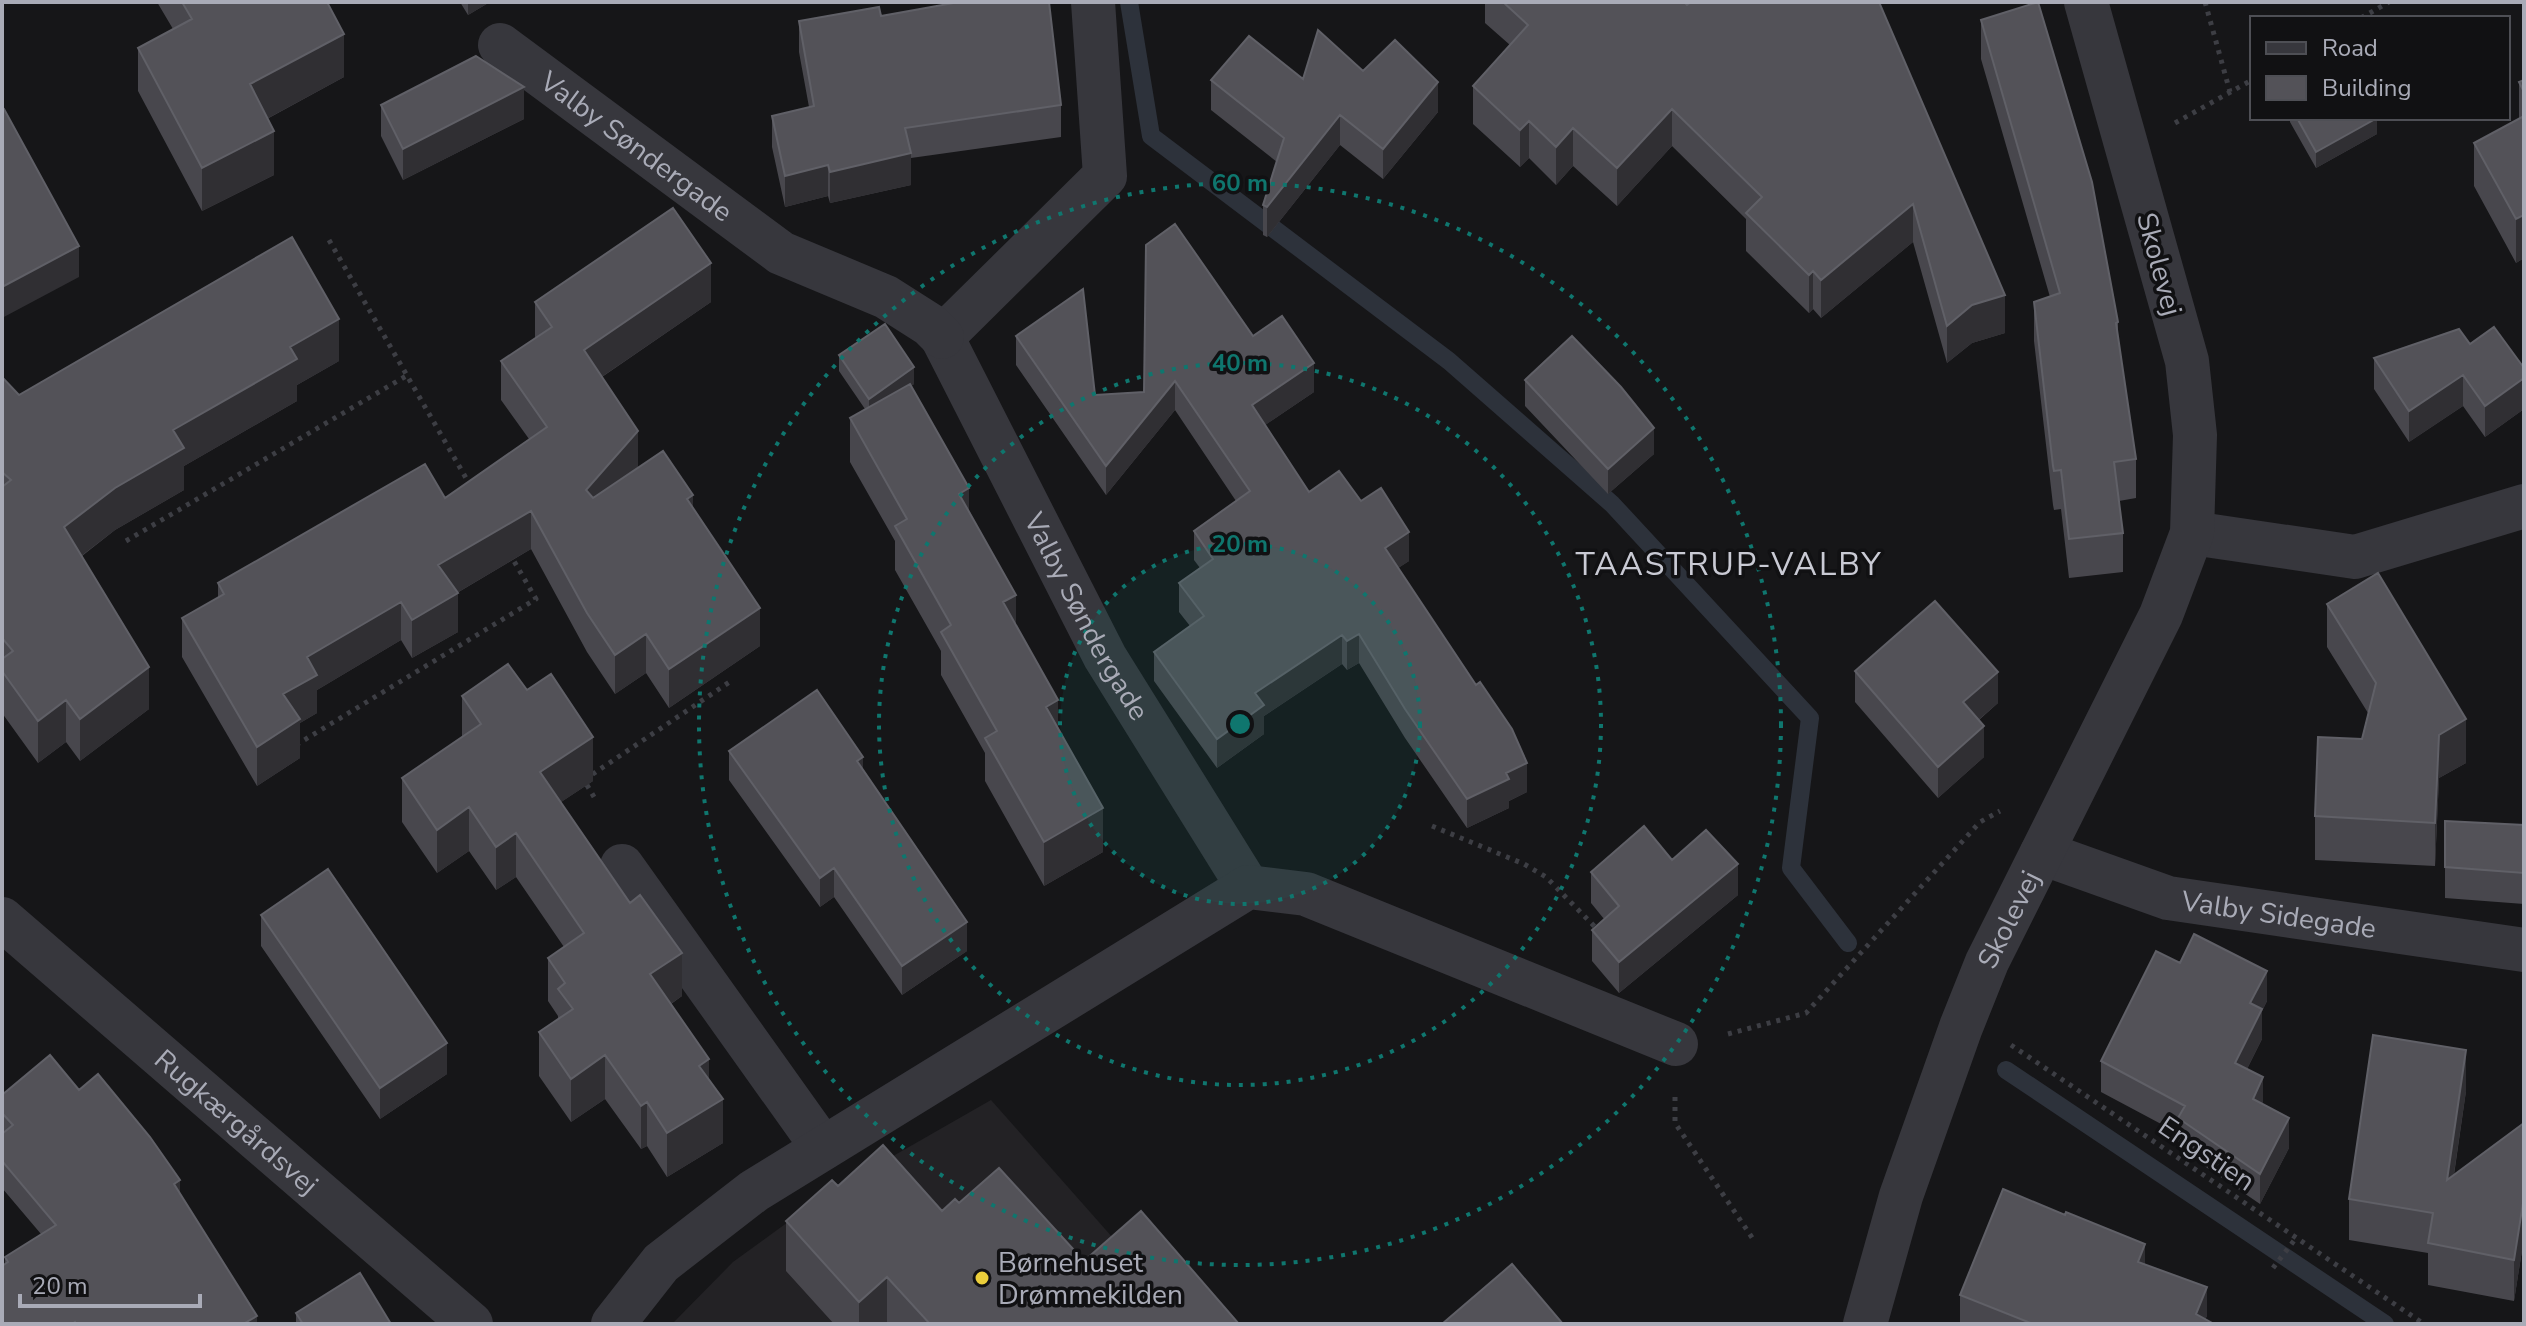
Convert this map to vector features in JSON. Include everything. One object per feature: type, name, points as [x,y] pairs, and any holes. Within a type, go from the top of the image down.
[{"type":"street","points":[[942,337],[1105,176],[1093,2]]},
{"type":"street","name":"Skolevej","points":[[1865,1324],[1901,1196],[1987,962],[2161,615],[2192,533],[2195,435],[2187,361],[2086,2]]},
{"type":"street","name":"Valby Søndergade","points":[[500,45],[781,253],[886,297],[930,325],[942,337],[1105,657],[1248,887]]},
{"type":"street","points":[[2192,533],[2355,557],[2524,506]]},
{"type":"street","name":"Valby Sidegade","points":[[2042,853],[2168,898],[2524,950]]},
{"type":"street","points":[[622,866],[823,1148]]},
{"type":"street","points":[[613,1324],[661,1263],[754,1191],[1248,887],[1306,894],[1676,1044]]},
{"type":"street","name":"Rugkærgårdsvej","points":[[2,919],[471,1324]]},
{"type":"path","points":[[2205,2],[2230,92]]},
{"type":"path","points":[[2364,16],[2389,2]]},
{"type":"path","points":[[2129,149],[2250,81]]},
{"type":"path","points":[[329,240],[475,494]]},
{"type":"path","points":[[126,541],[406,376]]},
{"type":"path","points":[[294,746],[536,599],[505,547]]},
{"type":"path","points":[[594,797],[584,780],[731,681]]},
{"type":"path","points":[[1755,1242],[1675,1123],[1676,1044],[1751,1030],[1806,1013],[1980,822],[2006,809]]},
{"type":"path","points":[[1432,826],[1524,864],[1546,877],[1607,940]]},
{"type":"path","name":"Engstien","points":[[1961,1027],[2017,1047],[2424,1324]]},
{"type":"path","points":[[2273,1268],[2296,1238]]},
{"type":"shaded area","points":[[991,1100],[1189,1324],[672,1324],[733,1262],[825,1195]]},
{"type":"building","points":[[182,2],[327,2],[344,34],[250,84],[274,131],[202,168],[138,48],[192,19]]},
{"type":"building","points":[[959,2],[1049,2],[1061,105],[905,128],[911,153],[830,172],[828,165],[785,176],[772,116],[814,106],[799,21],[879,7],[881,16]]},
{"type":"building","points":[[1503,2],[1684,2],[1687,5],[1691,2],[1879,2],[2005,295],[1972,305],[1947,326],[1913,204],[1821,280],[1813,271],[1809,275],[1746,213],[1762,197],[1672,109],[1617,168],[1573,128],[1556,147],[1529,121],[1520,130],[1473,86],[1528,25]]},
{"type":"building","points":[[2038,2],[2092,182],[2118,322],[2136,459],[2114,462],[2123,533],[2069,539],[2061,470],[2054,471],[2053,466],[2034,302],[2060,293],[1981,20]]},
{"type":"building","points":[[1318,30],[1363,71],[1395,40],[1438,82],[1383,149],[1340,115],[1267,207],[1263,205],[1284,138],[1211,80],[1249,36],[1303,79]]},
{"type":"building","points":[[476,56],[524,87],[403,149],[381,105]]},
{"type":"building","points":[[2,110],[79,246],[2,287]]},
{"type":"building","points":[[2524,116],[2524,215],[2516,219],[2474,143]]},
{"type":"building","points":[[2298,120],[2373,120],[2316,152]]},
{"type":"building","points":[[673,208],[711,263],[584,350],[638,431],[586,490],[593,498],[663,451],[693,495],[687,499],[760,608],[669,669],[646,634],[615,655],[587,613],[531,511],[438,565],[458,593],[412,620],[401,602],[307,657],[317,675],[283,694],[300,719],[257,747],[182,618],[224,594],[218,583],[425,464],[445,498],[547,427],[501,361],[552,327],[535,302]]},
{"type":"building","points":[[1175,224],[1253,336],[1282,316],[1314,363],[1252,405],[1309,492],[1339,471],[1361,501],[1381,488],[1409,532],[1385,548],[1476,685],[1480,682],[1512,729],[1527,763],[1506,773],[1509,779],[1467,799],[1405,709],[1359,634],[1347,641],[1342,635],[1255,693],[1264,705],[1217,739],[1154,652],[1204,616],[1179,583],[1213,559],[1194,531],[1250,491],[1175,381],[1106,466],[1016,336],[1083,289],[1095,395],[1144,392],[1146,245]]},
{"type":"building","points":[[292,237],[339,319],[290,347],[297,359],[173,430],[184,448],[115,488],[64,527],[149,667],[80,719],[66,700],[38,721],[2,671],[2,659],[13,651],[2,638],[2,487],[11,480],[2,472],[2,377],[19,395]]},
{"type":"building","points":[[885,324],[914,367],[869,399],[839,355]]},
{"type":"building","points":[[2494,327],[2524,368],[2524,378],[2485,406],[2463,375],[2409,411],[2374,358],[2459,329],[2470,344]]},
{"type":"building","points":[[1572,336],[1621,387],[1654,428],[1608,469],[1525,380]]},
{"type":"building","points":[[910,384],[969,488],[959,494],[1016,595],[1003,602],[1058,700],[1046,707],[1103,808],[1044,842],[985,738],[997,731],[941,632],[951,625],[895,526],[907,519],[850,418]]},
{"type":"building","points":[[2378,573],[2466,719],[2439,735],[2435,823],[2315,816],[2318,737],[2362,739],[2376,683],[2327,604]]},
{"type":"building","points":[[1935,601],[1998,672],[1963,702],[1984,726],[1938,767],[1855,671]]},
{"type":"building","points":[[508,664],[527,690],[551,674],[593,737],[540,772],[630,903],[640,895],[682,953],[650,974],[709,1059],[699,1066],[723,1099],[667,1133],[647,1102],[641,1106],[605,1055],[571,1079],[539,1032],[573,1009],[558,989],[565,983],[548,958],[584,933],[516,833],[496,847],[469,807],[437,830],[402,778],[481,724],[462,696]]},
{"type":"building","points":[[817,690],[863,757],[857,761],[967,922],[902,966],[834,868],[820,878],[729,751]]},
{"type":"building","points":[[2445,821],[2524,825],[2524,873],[2445,867]]},
{"type":"building","points":[[1644,826],[1672,860],[1706,830],[1738,864],[1619,962],[1592,930],[1619,906],[1591,872]]},
{"type":"building","points":[[328,869],[447,1043],[380,1088],[261,915]]},
{"type":"building","points":[[2194,934],[2267,971],[2250,1003],[2262,1009],[2235,1063],[2263,1077],[2253,1099],[2289,1118],[2260,1174],[2178,1118],[2185,1106],[2101,1061],[2156,951],[2180,963]]},
{"type":"building","points":[[2373,1035],[2466,1050],[2447,1180],[2524,1123],[2524,1197],[2514,1260],[2428,1243],[2433,1213],[2349,1199]]},
{"type":"building","points":[[50,1055],[79,1090],[98,1074],[150,1137],[180,1180],[174,1184],[257,1316],[243,1324],[2,1324],[2,1266],[8,1262],[5,1257],[56,1225],[2,1161],[2,1134],[13,1125],[2,1113],[2,1095]]},
{"type":"building","points":[[883,1145],[942,1211],[955,1199],[959,1203],[999,1168],[1084,1261],[1141,1211],[1239,1324],[930,1324],[887,1277],[859,1302],[786,1221],[832,1180],[838,1186]]},
{"type":"building","points":[[2003,1189],[2145,1244],[2138,1262],[2207,1287],[2196,1314],[2214,1324],[2033,1324],[1960,1295]]},
{"type":"building","points":[[1512,1264],[1563,1324],[1442,1324]]},
{"type":"building","points":[[360,1273],[391,1324],[303,1324],[296,1313]]},
{"type":"waterway","points":[[1129,2],[1151,136],[1449,361],[1612,504],[1810,718],[1791,868],[1848,943]]},
{"type":"waterway","points":[[2006,1070],[2385,1324]]},
{"type":"place","name":"Børnehuset Drømmekilden","points":[[982,1278]]},
{"type":"district","name":"TAASTRUP-VALBY","points":[[1729,564]]}]
